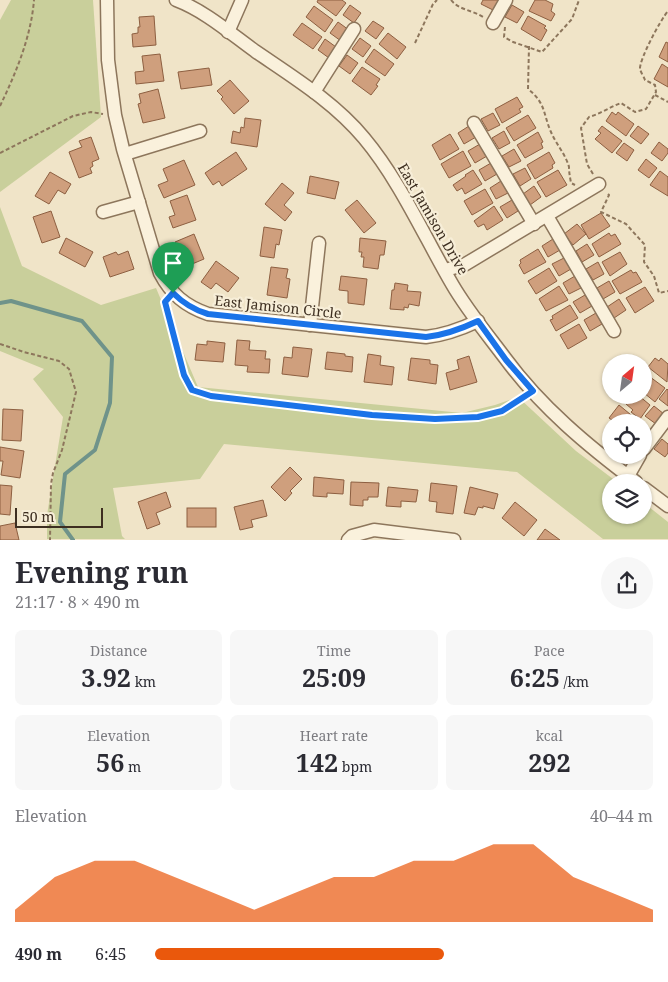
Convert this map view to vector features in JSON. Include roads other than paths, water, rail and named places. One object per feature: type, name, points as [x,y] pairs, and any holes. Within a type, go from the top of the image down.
[{"type":"street","name":"East Jamison Circle","points":[[107,0],[108,67],[115,113],[160,273],[180,300],[195,310],[208,314],[426,337],[459,330],[478,321]]},
{"type":"street","name":"East Jamison Drive","points":[[176,0],[202,13],[314,92],[354,127],[385,165],[453,286],[506,360],[565,425],[626,474]]},
{"type":"street","points":[[228,32],[242,0]]},
{"type":"street","points":[[493,23],[506,0]]},
{"type":"street","points":[[314,92],[354,29]]},
{"type":"street","points":[[474,123],[534,224]]},
{"type":"street","points":[[125,154],[200,131]]},
{"type":"street","points":[[445,270],[464,265],[599,184]]},
{"type":"street","points":[[103,212],[139,202]]},
{"type":"street","points":[[547,216],[614,331]]},
{"type":"street","points":[[310,325],[319,243]]},
{"type":"street","points":[[652,438],[668,417]]},
{"type":"street","points":[[652,494],[668,506]]},
{"type":"street","points":[[348,540],[352,536],[374,530],[454,540]]},
{"type":"waterway","points":[[0,303],[11,301],[82,321],[112,357],[110,403],[95,450],[65,474],[60,522],[73,540]]}]
